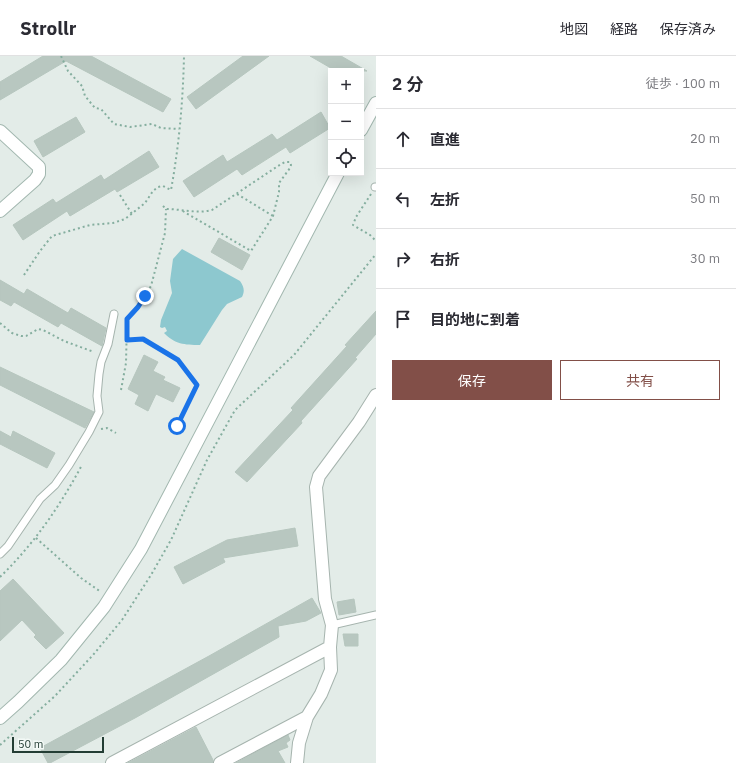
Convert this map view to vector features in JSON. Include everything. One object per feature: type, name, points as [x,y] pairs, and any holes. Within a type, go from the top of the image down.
[{"type":"street","points":[[364,125],[376,103]]},
{"type":"street","points":[[0,131],[38,167],[39,174],[35,180],[0,211]]},
{"type":"street","points":[[0,718],[61,660],[104,607],[141,549],[336,176]]},
{"type":"street","points":[[297,763],[299,743],[307,717],[321,694],[331,670],[330,647],[332,626],[325,599],[316,487],[319,476],[359,422],[376,395]]},
{"type":"street","points":[[112,763],[330,647]]},
{"type":"street","points":[[220,763],[307,717]]},
{"type":"lane","points":[[0,554],[8,546],[40,499],[55,485],[69,465],[99,412],[97,396],[99,374],[101,362],[108,344],[114,314]]},
{"type":"lane","points":[[332,626],[376,615]]},
{"type":"path","points":[[61,56],[68,71],[82,86],[85,96],[95,108],[101,109],[114,124],[130,127],[152,124],[161,128],[179,129]]},
{"type":"path","points":[[24,275],[52,236],[125,219],[145,203],[153,191],[158,187],[163,186],[171,190],[179,129],[184,56]]},
{"type":"path","points":[[163,206],[166,209],[212,210],[285,162],[290,162],[290,168],[279,183],[279,192],[273,216],[252,251],[181,210]]},
{"type":"path","points":[[376,187],[356,216],[353,226],[370,235],[376,242]]},
{"type":"path","points":[[237,194],[273,216]]},
{"type":"path","points":[[120,195],[132,214]]},
{"type":"path","points":[[120,390],[126,363],[127,319],[138,307],[151,286],[165,233],[166,209]]},
{"type":"path","points":[[0,745],[55,696],[93,655],[122,620],[151,575],[171,540],[207,460],[235,410],[294,355],[376,254]]},
{"type":"path","points":[[0,323],[12,333],[21,336],[26,336],[38,329],[43,330],[64,341],[94,352]]},
{"type":"path","points":[[127,340],[143,339],[178,360],[197,385],[177,426]]},
{"type":"path","points":[[100,429],[107,428],[116,432]]},
{"type":"path","points":[[0,577],[17,561],[36,538],[60,503],[84,460]]},
{"type":"path","points":[[36,538],[80,578],[102,592]]},
{"type":"water","points":[[182,249],[240,281],[244,289],[242,297],[227,304],[222,310],[200,345],[176,342],[164,333],[167,331],[165,327],[160,327],[161,320],[172,293],[170,281],[173,259]]},
{"type":"building","points":[[43,56],[91,56],[171,99],[163,112],[66,61],[0,100],[0,82]]},
{"type":"building","points":[[243,56],[269,56],[196,109],[187,97]]},
{"type":"building","points":[[310,56],[341,56],[362,68],[331,68]]},
{"type":"building","points":[[321,112],[328,124],[328,129],[290,153],[286,147],[242,175],[237,169],[194,197],[183,181],[223,155],[227,162],[272,134],[277,140]]},
{"type":"building","points":[[76,117],[85,132],[43,157],[34,141]]},
{"type":"building","points":[[149,151],[159,167],[117,192],[115,189],[70,216],[67,211],[23,240],[13,225],[53,199],[56,203],[101,175],[104,180]]},
{"type":"building","points":[[219,238],[250,255],[242,270],[211,252]]},
{"type":"building","points":[[0,280],[24,294],[27,289],[68,313],[71,308],[106,328],[102,346],[61,323],[58,327],[14,302],[11,306],[0,300]]},
{"type":"building","points":[[376,311],[376,334],[355,358],[357,359],[301,421],[302,423],[247,482],[235,472],[293,410],[291,408],[347,346],[345,345]]},
{"type":"building","points":[[144,355],[158,362],[153,371],[165,377],[163,380],[180,388],[173,402],[156,394],[148,411],[135,404],[139,395],[128,389]]},
{"type":"building","points":[[0,367],[94,412],[85,428],[0,385]]},
{"type":"building","points":[[0,431],[11,437],[13,431],[55,453],[47,468],[0,444]]},
{"type":"building","points":[[295,528],[298,546],[223,558],[225,562],[183,584],[174,567],[227,540]]},
{"type":"building","points":[[13,579],[64,633],[46,649],[34,637],[36,635],[22,620],[0,641],[0,591]]},
{"type":"building","points":[[312,598],[321,613],[306,621],[278,626],[279,637],[135,718],[48,763],[40,748]]},
{"type":"building","points":[[354,599],[356,612],[339,615],[337,602]]},
{"type":"building","points":[[343,634],[358,634],[358,646],[345,646]]},
{"type":"building","points":[[196,727],[213,760],[213,763],[128,763]]},
{"type":"building","points":[[288,735],[290,740],[286,743],[288,747],[278,751],[285,763],[236,763]]},
{"type":"route","points":[[145,296],[138,307],[127,319],[127,340],[143,339],[178,360],[197,385],[177,426]]}]
